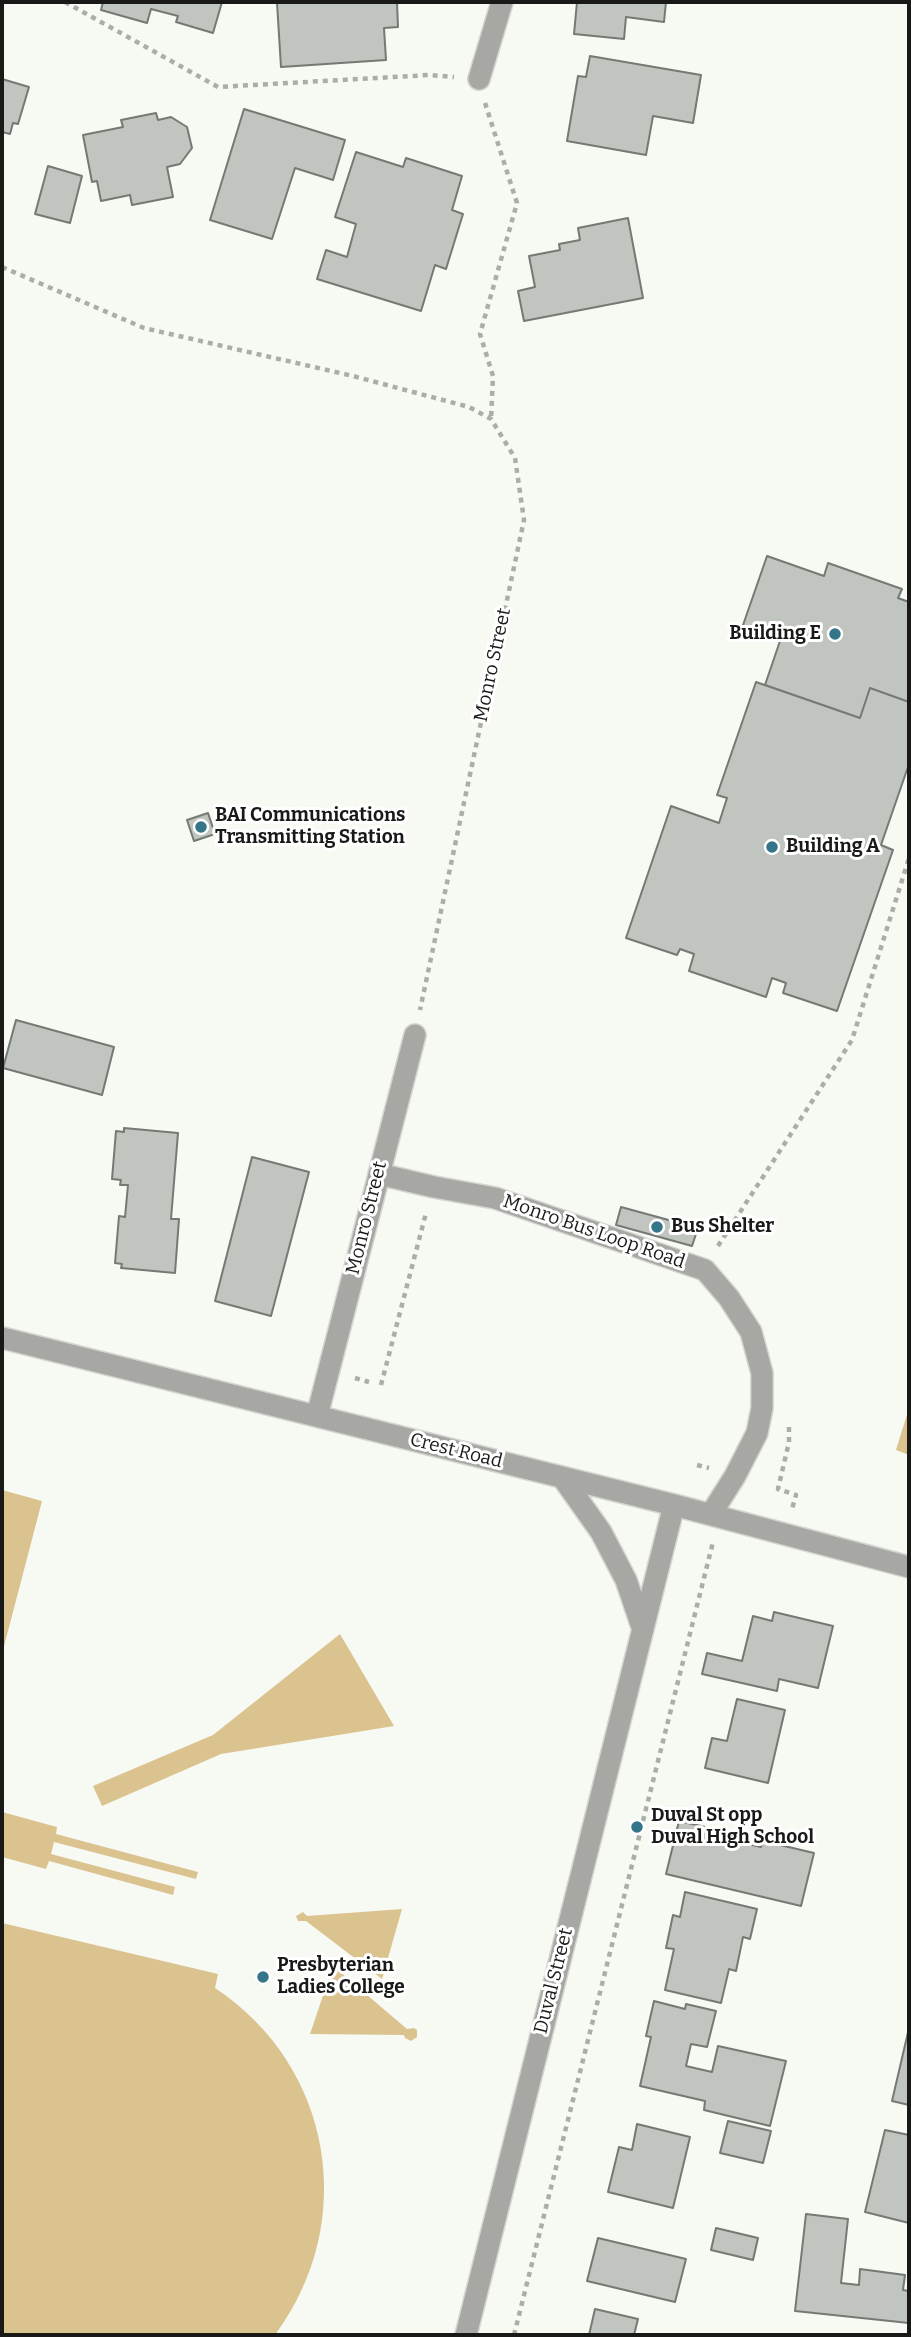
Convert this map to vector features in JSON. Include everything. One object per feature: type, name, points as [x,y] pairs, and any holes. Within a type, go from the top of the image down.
[{"type":"street","points":[[479,79],[502,2]]},
{"type":"street","name":"Monro Street","points":[[317,1416],[415,1035]]},
{"type":"street","name":"Monro Bus Loop Road","points":[[379,1174],[495,1198],[705,1270],[729,1298],[751,1332],[762,1373],[762,1408],[757,1433],[735,1476],[711,1514]]},
{"type":"street","name":"Crest Road","points":[[2,1338],[711,1514],[909,1567]]},
{"type":"street","points":[[562,1477],[607,1544],[626,1580],[642,1627]]},
{"type":"street","name":"Duval Street","points":[[466,2335],[674,1505]]},
{"type":"path","points":[[65,2],[218,87],[429,75]]},
{"type":"path","points":[[2,267],[144,328],[469,407],[491,419],[493,376],[480,334],[517,203],[488,117]]},
{"type":"path","name":"Monro Street","points":[[415,1035],[524,520],[515,458],[491,419]]},
{"type":"path","points":[[716,1249],[852,1040],[909,858]]},
{"type":"path","points":[[381,1385],[427,1212]]},
{"type":"path","points":[[514,2335],[712,1549]]},
{"type":"shaded area","points":[[909,1408],[909,1455],[896,1450]]},
{"type":"shaded area","points":[[2,1490],[42,1501],[2,1654]]},
{"type":"shaded area","points":[[340,1634],[394,1726],[221,1754],[102,1806],[93,1786],[213,1735]]},
{"type":"shaded area","points":[[2,1812],[57,1827],[56,1834],[198,1872],[196,1879],[54,1842],[51,1854],[175,1887],[173,1895],[49,1861],[46,1869],[2,1857]]},
{"type":"shaded area","points":[[402,1909],[382,1979],[306,1921],[298,1921],[296,1916],[303,1912],[307,1916]]},
{"type":"shaded area","points":[[2,1923],[218,1974],[215,1988],[255,2021],[286,2059],[308,2102],[321,2148],[324,2196],[318,2244],[301,2291],[275,2335],[2,2335]]},
{"type":"shaded area","points":[[333,1966],[407,2029],[417,2030],[417,2037],[411,2041],[404,2035],[310,2034]]},
{"type":"building","points":[[103,2],[222,2],[213,33],[176,22],[178,16],[151,9],[147,23],[101,10]]},
{"type":"building","points":[[397,2],[398,27],[384,28],[386,60],[281,67],[277,3]]},
{"type":"building","points":[[577,2],[666,2],[664,22],[626,17],[624,39],[574,34]]},
{"type":"building","points":[[590,56],[701,75],[693,123],[653,116],[646,155],[567,141],[578,76],[586,77]]},
{"type":"building","points":[[2,79],[29,87],[18,124],[13,123],[10,134],[2,132]]},
{"type":"building","points":[[244,109],[345,140],[333,180],[295,168],[272,239],[210,220]]},
{"type":"building","points":[[156,113],[158,120],[171,117],[187,127],[192,148],[180,164],[167,167],[173,197],[132,205],[130,195],[101,201],[97,181],[92,182],[83,135],[123,127],[121,120]]},
{"type":"building","points":[[356,152],[403,167],[406,158],[462,176],[452,210],[463,214],[446,269],[435,265],[421,311],[317,279],[326,250],[347,257],[356,224],[335,217]]},
{"type":"building","points":[[48,166],[82,176],[70,223],[35,214]]},
{"type":"building","points":[[628,218],[643,298],[524,321],[518,291],[535,287],[529,256],[560,250],[559,244],[580,240],[578,228]]},
{"type":"building","name":"Building E","points":[[767,556],[824,576],[828,563],[902,589],[898,598],[909,602],[909,702],[870,688],[860,718],[765,685],[780,641],[742,628]]},
{"type":"building","name":"Building A","points":[[756,682],[860,718],[870,688],[909,702],[909,764],[881,845],[893,850],[837,1011],[783,993],[786,983],[772,978],[766,997],[689,971],[694,954],[680,949],[677,955],[626,938],[671,806],[719,823],[727,798],[717,795]]},
{"type":"building","name":"BAI Communications Transmitting Station","points":[[208,813],[215,834],[194,841],[187,820]]},
{"type":"building","points":[[16,1020],[114,1047],[102,1095],[3,1068]]},
{"type":"building","points":[[124,1128],[178,1133],[171,1219],[179,1219],[175,1273],[121,1268],[122,1264],[115,1263],[119,1216],[125,1217],[128,1185],[120,1185],[121,1180],[112,1179],[116,1131],[124,1132]]},
{"type":"building","points":[[252,1157],[309,1172],[271,1316],[215,1301]]},
{"type":"building","name":"Bus Shelter","points":[[621,1207],[698,1228],[692,1246],[616,1225]]},
{"type":"building","points":[[774,1612],[833,1626],[818,1688],[779,1679],[777,1691],[702,1674],[707,1653],[742,1661],[753,1616],[772,1621]]},
{"type":"building","points":[[737,1699],[785,1710],[768,1783],[705,1768],[712,1738],[727,1741]]},
{"type":"building","points":[[679,1821],[736,1834],[734,1841],[761,1847],[763,1841],[814,1853],[801,1906],[666,1874]]},
{"type":"building","points":[[685,1892],[757,1909],[750,1939],[743,1937],[736,1971],[729,1969],[721,2003],[665,1990],[674,1949],[666,1948],[673,1915],[680,1917]]},
{"type":"building","points":[[654,2001],[685,2009],[686,2004],[716,2011],[707,2047],[691,2044],[686,2066],[712,2072],[718,2046],[786,2061],[770,2126],[704,2110],[705,2101],[640,2086],[651,2037],[646,2036]]},
{"type":"building","points":[[909,2028],[909,2105],[892,2101]]},
{"type":"building","points":[[728,2121],[771,2131],[763,2163],[720,2153]]},
{"type":"building","points":[[637,2124],[690,2137],[673,2208],[608,2192],[619,2147],[632,2150]]},
{"type":"building","points":[[885,2130],[909,2135],[909,2223],[865,2212]]},
{"type":"building","points":[[806,2214],[848,2219],[841,2283],[859,2285],[860,2269],[905,2275],[903,2290],[909,2291],[909,2323],[795,2311]]},
{"type":"building","points":[[716,2228],[758,2238],[753,2260],[711,2250]]},
{"type":"building","points":[[598,2238],[686,2259],[675,2302],[587,2281]]},
{"type":"building","points":[[595,2309],[638,2319],[634,2335],[589,2335]]},
{"type":"place","name":"Building E","points":[[835,634]]},
{"type":"place","name":"BAI Communications Transmitting Station","points":[[201,827]]},
{"type":"place","name":"Building A","points":[[772,847]]},
{"type":"place","name":"Bus Shelter","points":[[657,1227]]},
{"type":"place","name":"Duval St opp Duval High School","points":[[637,1827]]},
{"type":"place","name":"Presbyterian Ladies College","points":[[263,1977]]}]
